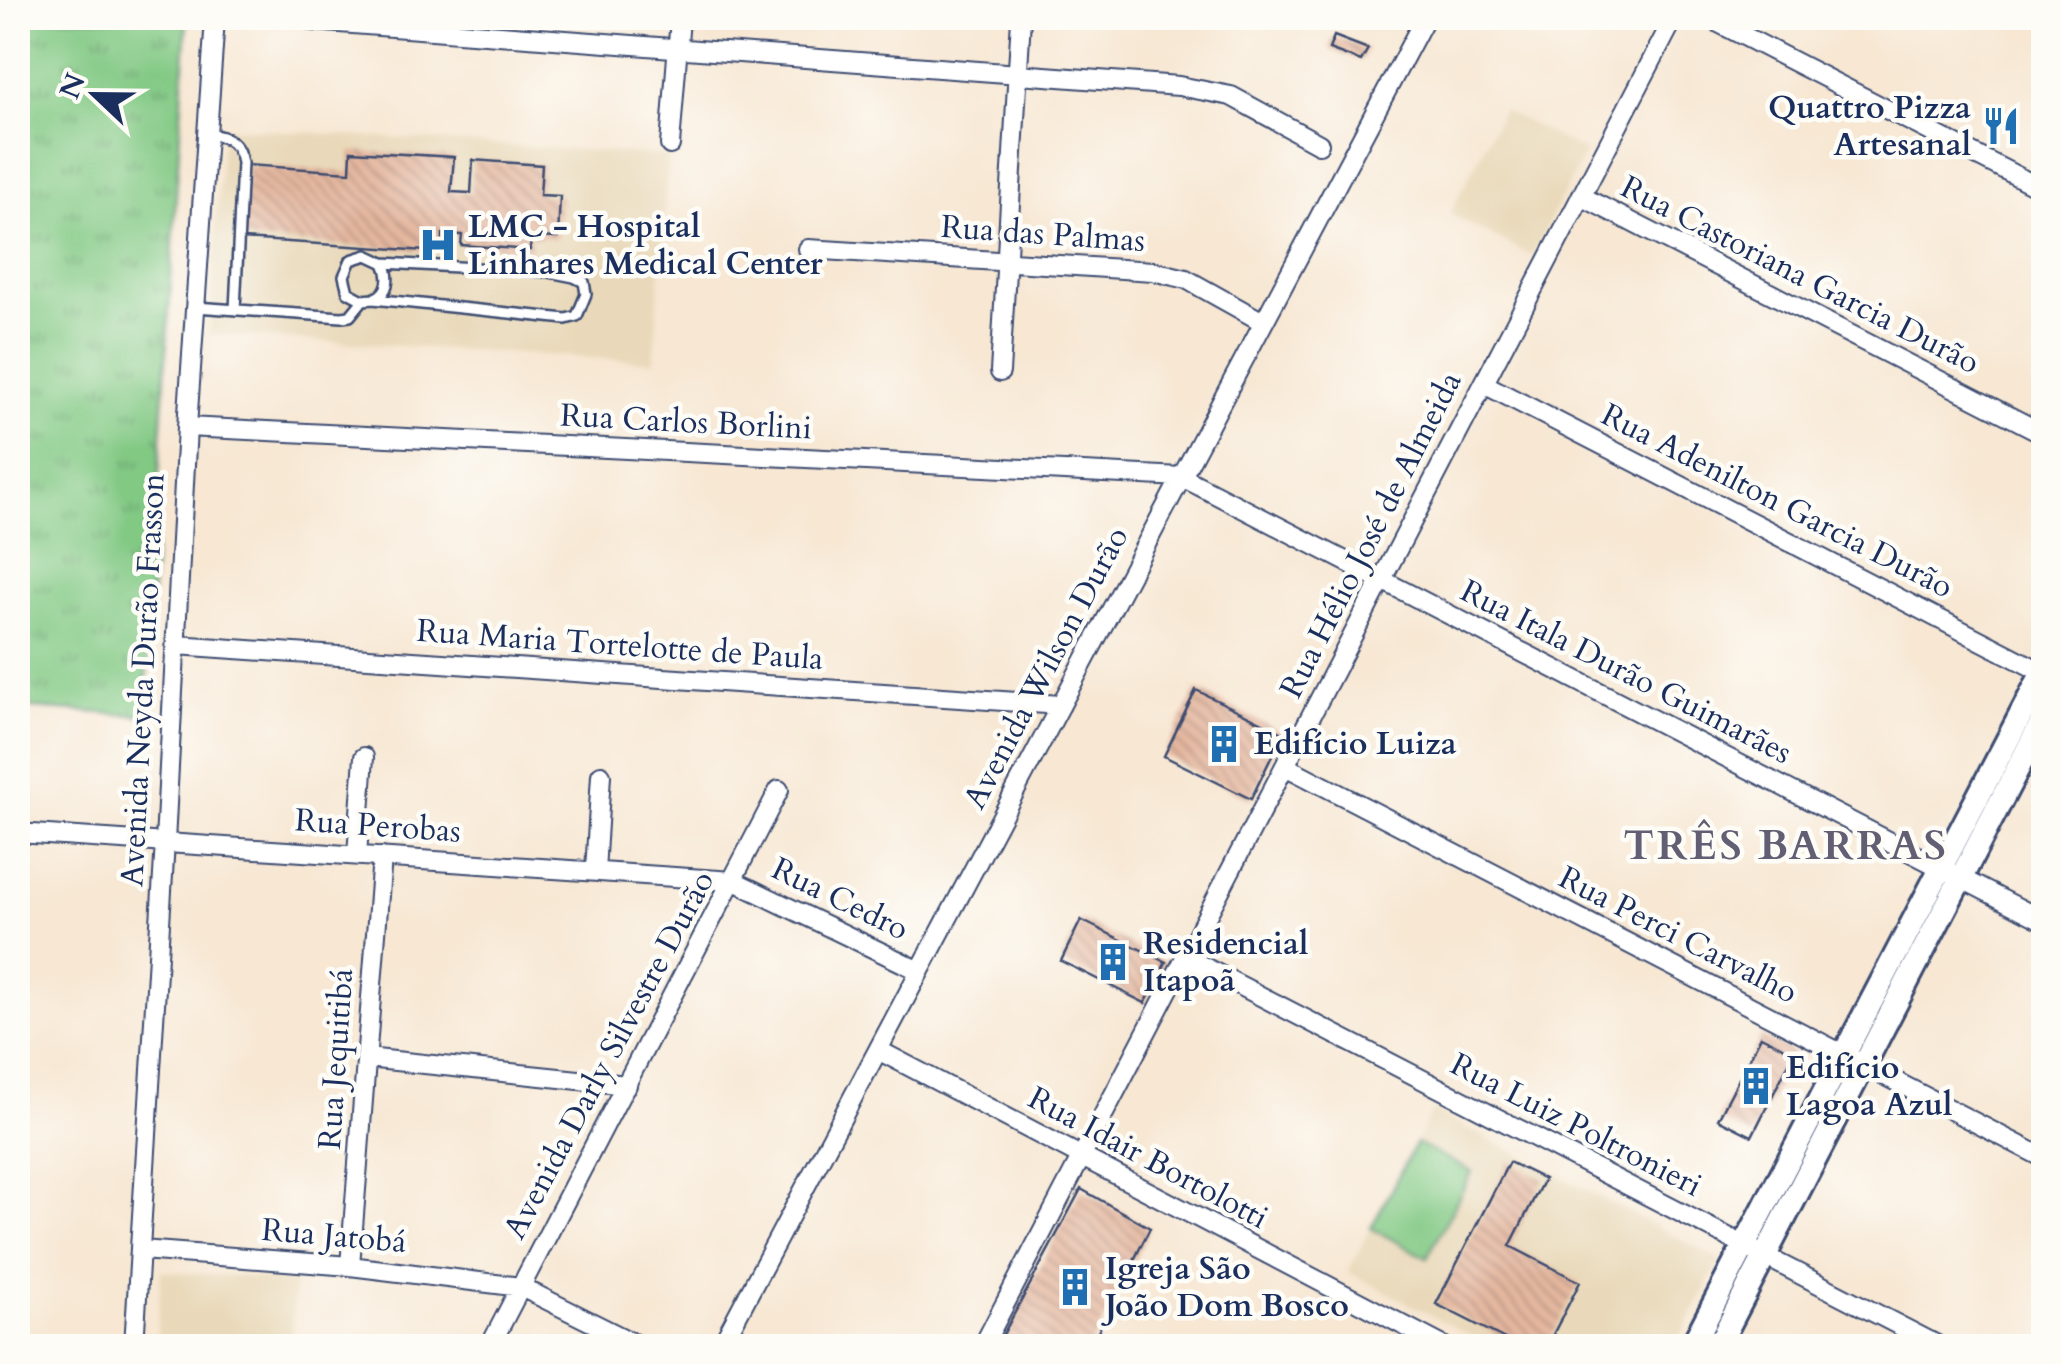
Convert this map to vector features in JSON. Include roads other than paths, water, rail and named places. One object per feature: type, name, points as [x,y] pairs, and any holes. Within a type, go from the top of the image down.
[{"type":"main road","points":[[1692,1346],[1754,1251],[1854,1060],[1951,873],[2043,672]]},
{"type":"main road","points":[[1951,873],[2044,718]]},
{"type":"main road","points":[[1718,1346],[1754,1251]]},
{"type":"street","name":"Avenida Neyda Durão Frasson","points":[[134,1346],[187,427],[215,18]]},
{"type":"street","points":[[670,146],[680,18]]},
{"type":"street","points":[[1000,372],[1021,18]]},
{"type":"street","name":"Avenida Wilson Durão","points":[[721,1346],[1425,18]]},
{"type":"street","name":"Rua Hélio José de Almeida","points":[[983,1346],[1674,18]]},
{"type":"street","points":[[1709,18],[2044,190]]},
{"type":"street","points":[[313,21],[1178,86],[1231,96],[1319,144]]},
{"type":"street","name":"Rua Castoriana Garcia Durão","points":[[1582,196],[2044,434]]},
{"type":"street","name":"Rua das Palmas","points":[[808,249],[1153,271],[1186,279],[1263,322]]},
{"type":"street","name":"Rua Adenilton Garcia Durão","points":[[1484,384],[2043,672]]},
{"type":"street","name":"Rua Carlos Borlini","points":[[187,427],[1182,476]]},
{"type":"street","name":"Rua Itala Durão Guimarães","points":[[1182,476],[2044,921]]},
{"type":"street","name":"Rua Maria Tortelotte de Paula","points":[[176,644],[1061,704]]},
{"type":"street","points":[[357,855],[364,757]]},
{"type":"street","name":"Rua Perci Carvalho","points":[[1285,766],[2044,1158]]},
{"type":"street","points":[[595,871],[601,775]]},
{"type":"street","name":"Avenida Darly Silvestre Durão","points":[[490,1346],[780,790]]},
{"type":"street","name":"Rua Perobas","points":[[18,833],[734,880]]},
{"type":"street","name":"Rua Jequitibá","points":[[350,1266],[382,857]]},
{"type":"street","name":"Rua Cedro","points":[[734,880],[920,971]]},
{"type":"street","name":"Rua Luiz Poltronieri","points":[[1186,957],[1939,1346]]},
{"type":"street","name":"Rua Idair Bortolotti","points":[[878,1050],[1443,1346]]},
{"type":"street","points":[[366,1058],[627,1085]]},
{"type":"street","name":"Rua Jatobá","points":[[141,1250],[350,1266],[521,1286]]},
{"type":"street","points":[[521,1286],[639,1346]]},
{"type":"lane","points":[[207,134],[233,141],[242,163],[235,310]]},
{"type":"lane","points":[[367,255],[384,263],[549,272],[584,282],[586,294],[577,316],[566,319],[368,300],[348,292],[344,276],[351,260],[367,255]]},
{"type":"lane","points":[[195,307],[350,316],[368,300],[380,296],[388,283],[384,263]]},
{"type":"place","name":"Quattro Pizza Artesanal","points":[[2001,126]]},
{"type":"place","name":"LMC - Hospital Linhares Medical Center","points":[[438,245]]},
{"type":"place","name":"Edifício Luiza","points":[[1224,744]]},
{"type":"place","name":"Residencial Itapoã","points":[[1113,962]]},
{"type":"place","name":"Edifício Lagoa Azul","points":[[1756,1086]]},
{"type":"place","name":"Igreja São João Dom Bosco","points":[[1075,1287]]},
{"type":"district","name":"TRÊS BARRAS","points":[[1786,845]]}]
